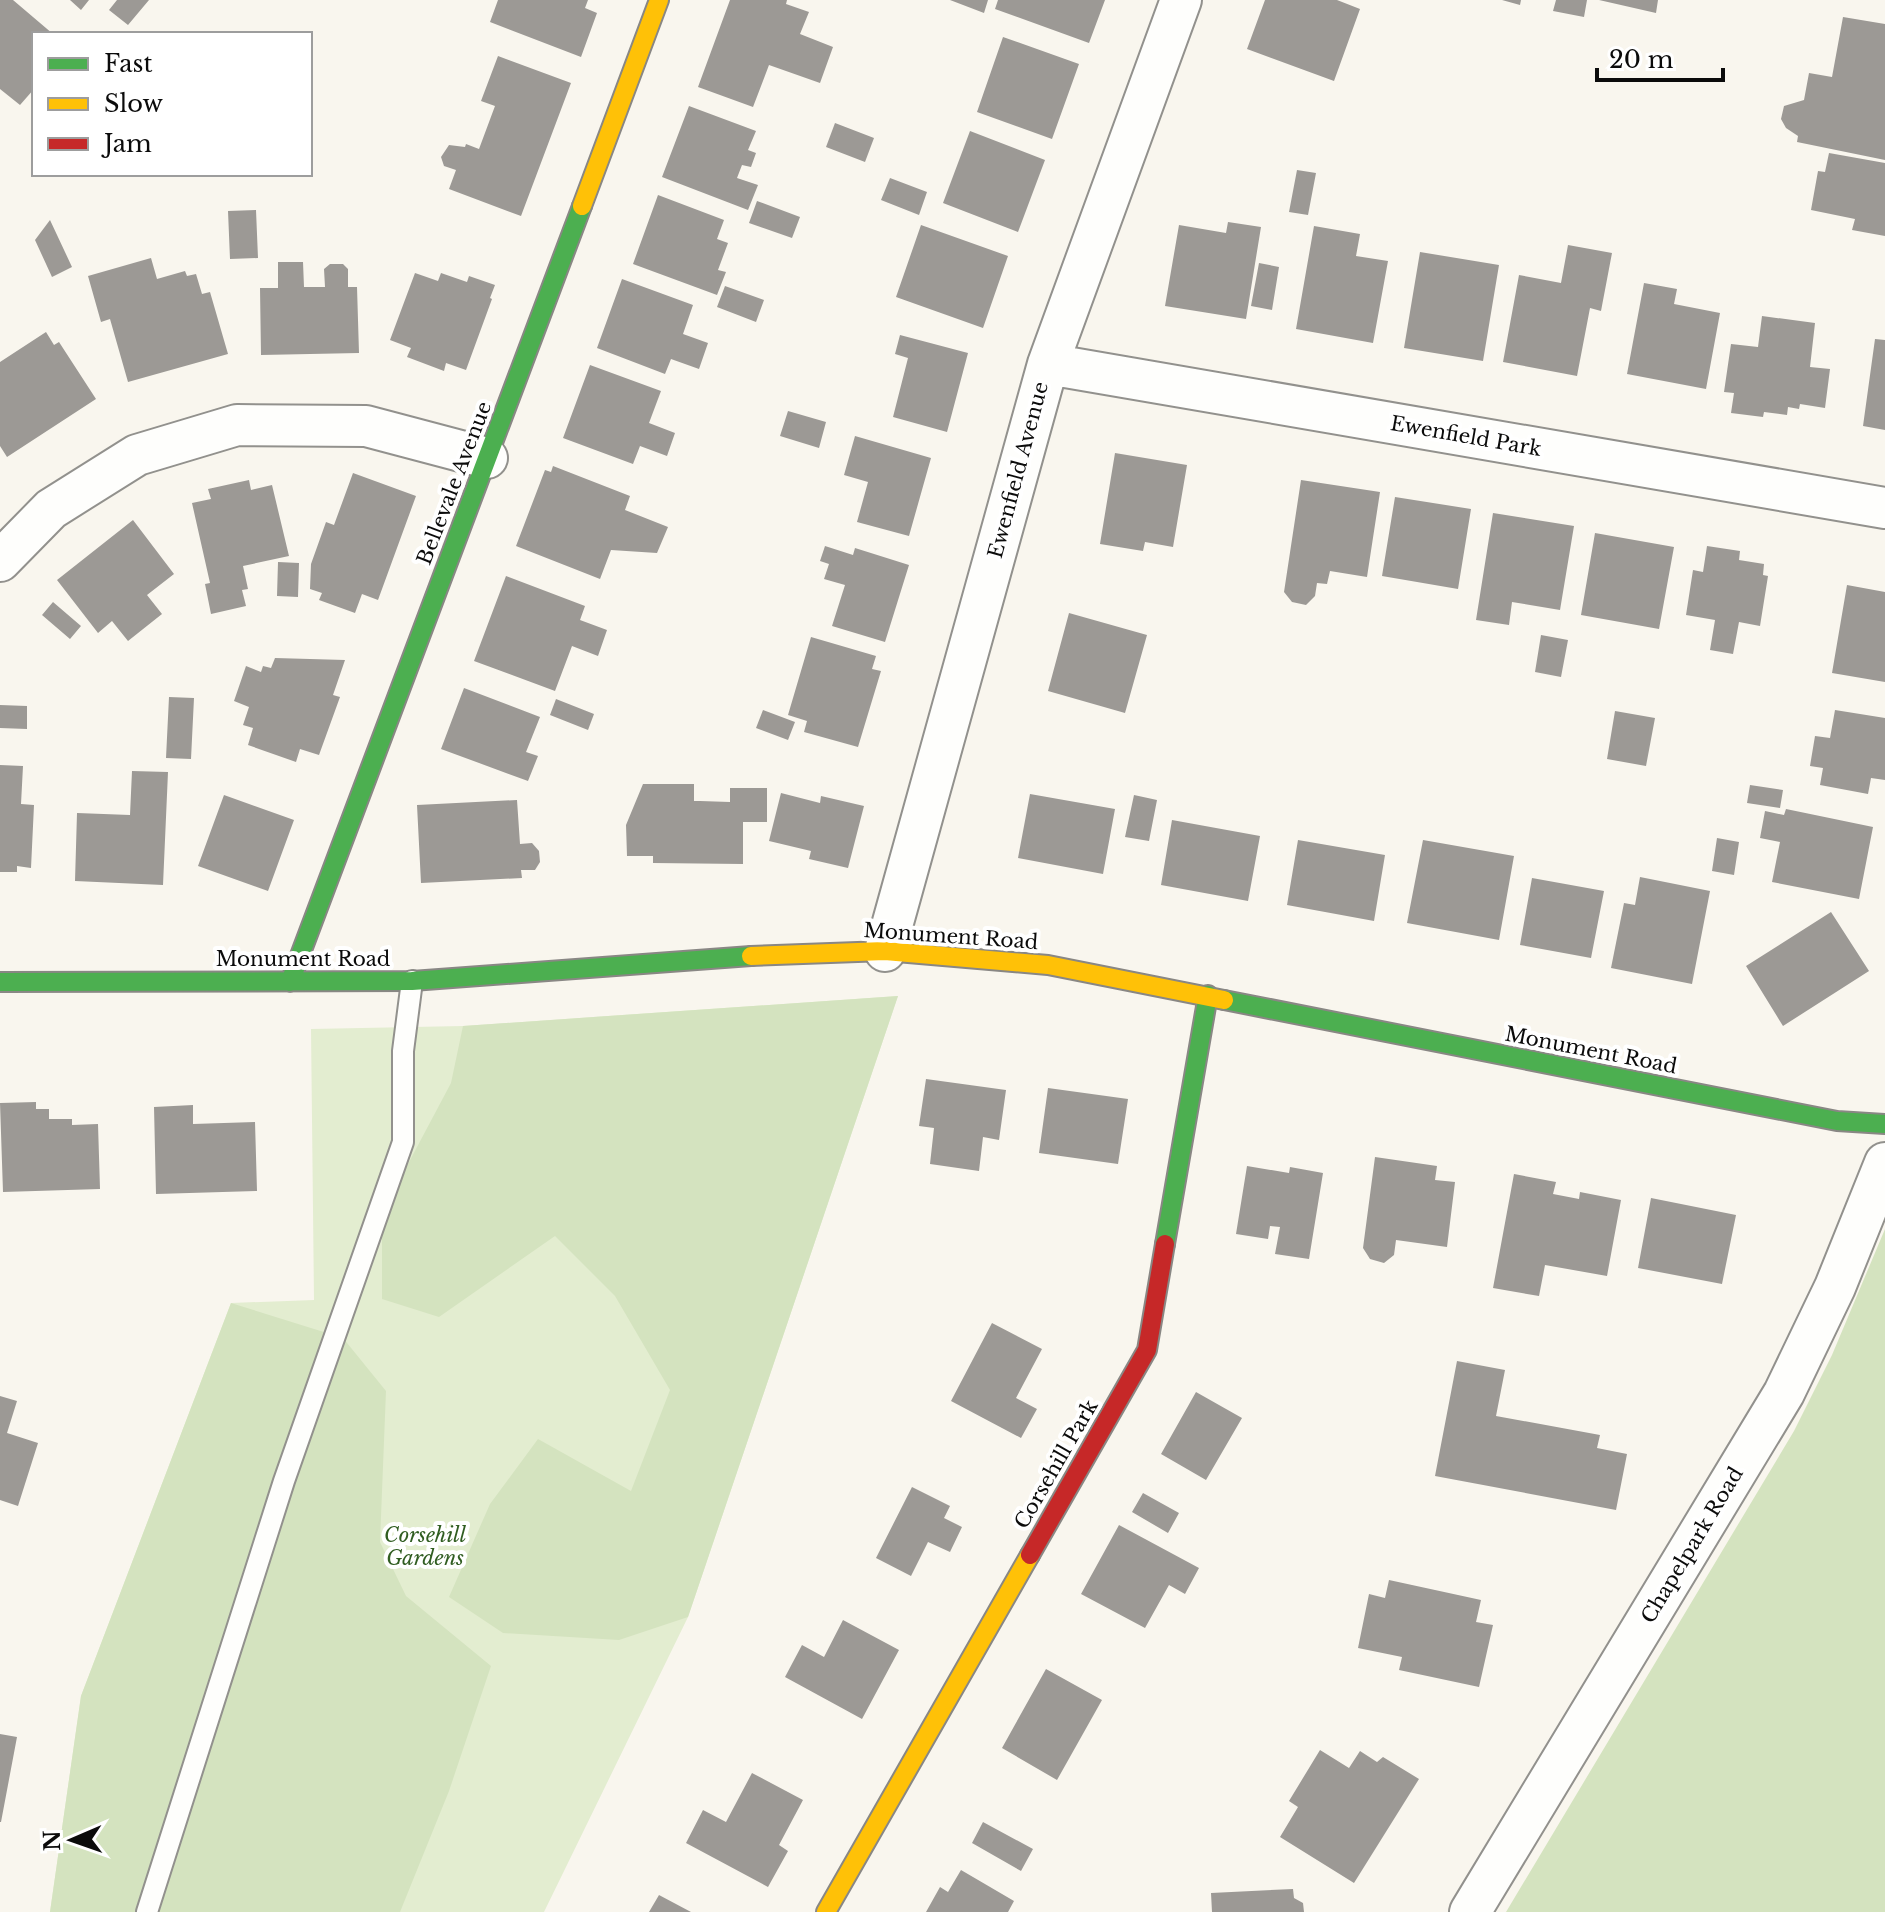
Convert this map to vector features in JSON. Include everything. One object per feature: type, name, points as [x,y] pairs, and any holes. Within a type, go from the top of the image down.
[{"type":"street","name":"Bellevale Avenue","points":[[290,982],[659,0]]},
{"type":"street","name":"Ewenfield Avenue","points":[[885,951],[1048,364],[1181,0]]},
{"type":"street","name":"Ewenfield Park","points":[[1048,364],[1885,508]]},
{"type":"street","points":[[0,561],[51,509],[137,455],[237,425],[366,426],[487,458]]},
{"type":"street","name":"Monument Road","points":[[0,982],[412,981],[811,952],[885,951],[1048,965],[1837,1121],[1885,1124]]},
{"type":"street","name":"Corsehill Park","points":[[826,1912],[1147,1350],[1208,995]]},
{"type":"street","name":"Chapelpark Road","points":[[1470,1912],[1784,1393],[1835,1287],[1885,1163]]},
{"type":"lane","points":[[147,1912],[284,1481],[403,1142],[403,1051],[412,981]]},
{"type":"green space","name":"Corsehill Gardens","points":[[898,996],[688,1617],[544,1912],[50,1912],[81,1696],[231,1303],[314,1300],[311,1029],[463,1026]]},
{"type":"green space","points":[[898,996],[688,1617],[619,1640],[503,1633],[449,1597],[490,1504],[538,1439],[631,1491],[670,1390],[615,1296],[555,1236],[439,1317],[382,1299],[382,1213],[451,1083],[463,1026]]},
{"type":"green space","points":[[1885,1229],[1885,1912],[1506,1912],[1794,1431],[1832,1355]]},
{"type":"green space","points":[[231,1303],[343,1338],[386,1391],[380,1542],[406,1596],[491,1666],[449,1791],[400,1912],[50,1912],[81,1696]]},
{"type":"building","points":[[0,0],[13,0],[51,32],[32,32],[32,91],[20,105],[0,89]]},
{"type":"building","points":[[70,0],[89,0],[81,10]]},
{"type":"building","points":[[117,0],[149,0],[128,25],[109,10]]},
{"type":"building","points":[[498,0],[588,0],[585,8],[597,13],[581,57],[490,22]]},
{"type":"building","points":[[730,0],[787,0],[786,4],[809,12],[800,34],[833,47],[820,83],[769,65],[753,107],[698,87]]},
{"type":"building","points":[[950,0],[988,0],[984,13]]},
{"type":"building","points":[[998,0],[1105,0],[1089,43],[995,9]]},
{"type":"building","points":[[1265,0],[1337,0],[1360,9],[1334,81],[1247,49]]},
{"type":"building","points":[[1502,0],[1521,0],[1520,5]]},
{"type":"building","points":[[1556,0],[1587,0],[1584,17],[1553,11]]},
{"type":"building","points":[[1599,0],[1658,0],[1656,13]]},
{"type":"building","points":[[1843,17],[1885,24],[1885,160],[1797,142],[1798,136],[1786,128],[1781,119],[1784,106],[1804,100],[1809,73],[1832,77]]},
{"type":"building","points":[[1003,37],[1079,64],[1052,139],[977,112]]},
{"type":"building","points":[[498,56],[571,83],[521,216],[449,189],[456,170],[444,166],[441,157],[449,145],[465,147],[466,144],[479,149],[495,106],[481,101]]},
{"type":"building","points":[[689,106],[756,131],[748,150],[756,153],[751,167],[742,165],[737,178],[758,185],[748,210],[662,177]]},
{"type":"building","points":[[835,123],[874,138],[865,162],[826,147]]},
{"type":"building","points":[[970,131],[1045,160],[1018,232],[943,203]]},
{"type":"building","points":[[1829,153],[1885,163],[1885,236],[1852,230],[1855,219],[1811,210],[1818,171],[1825,172]]},
{"type":"building","points":[[1297,170],[1316,173],[1308,215],[1289,212]]},
{"type":"building","points":[[890,178],[927,192],[919,215],[881,200]]},
{"type":"building","points":[[658,195],[724,220],[717,239],[728,243],[718,270],[726,272],[717,295],[633,264]]},
{"type":"building","points":[[757,201],[800,217],[792,238],[749,223]]},
{"type":"building","points":[[256,210],[258,258],[230,259],[228,211]]},
{"type":"building","points":[[50,220],[72,267],[52,277],[35,240]]},
{"type":"building","points":[[1228,222],[1261,227],[1246,319],[1165,306],[1179,225],[1226,233]]},
{"type":"building","points":[[921,225],[1008,256],[983,328],[896,297]]},
{"type":"building","points":[[1314,226],[1360,234],[1356,256],[1388,261],[1373,343],[1296,329]]},
{"type":"building","points":[[1568,245],[1612,253],[1601,311],[1590,308],[1577,376],[1503,362],[1519,275],[1561,283]]},
{"type":"building","points":[[1420,252],[1499,265],[1483,361],[1404,348]]},
{"type":"building","points":[[151,258],[157,279],[185,271],[187,276],[196,274],[202,294],[210,292],[228,354],[128,382],[110,319],[101,322],[88,276]]},
{"type":"building","points":[[278,262],[303,262],[304,287],[325,287],[324,269],[330,264],[343,264],[348,269],[348,287],[357,287],[359,353],[261,355],[260,288],[278,288]]},
{"type":"building","points":[[1259,263],[1279,267],[1272,310],[1251,306]]},
{"type":"building","points":[[415,273],[438,281],[441,273],[467,282],[469,276],[495,285],[466,370],[446,363],[444,371],[407,357],[411,348],[390,340]]},
{"type":"building","points":[[622,279],[693,305],[683,334],[708,343],[699,369],[671,359],[665,374],[597,348]]},
{"type":"building","points":[[1644,283],[1677,289],[1674,304],[1720,313],[1706,389],[1627,374]]},
{"type":"building","points":[[725,286],[764,300],[756,322],[717,307]]},
{"type":"building","points":[[1762,316],[1815,323],[1810,367],[1830,369],[1825,408],[1800,404],[1799,409],[1788,407],[1787,415],[1764,412],[1763,417],[1731,413],[1734,393],[1724,392],[1731,344],[1758,347]]},
{"type":"building","points":[[46,332],[54,345],[59,342],[96,399],[7,457],[0,446],[0,362]]},
{"type":"building","points":[[900,335],[968,353],[947,432],[893,417],[908,358],[895,354]]},
{"type":"building","points":[[1875,339],[1885,340],[1885,430],[1863,426]]},
{"type":"building","points":[[590,365],[661,391],[649,423],[675,433],[667,456],[640,446],[633,464],[563,438]]},
{"type":"building","points":[[788,411],[826,422],[819,448],[780,436]]},
{"type":"building","points":[[855,436],[931,458],[909,536],[857,522],[868,482],[844,475]]},
{"type":"building","points":[[1115,453],[1187,465],[1173,547],[1145,542],[1143,551],[1100,544]]},
{"type":"building","points":[[553,466],[630,496],[625,510],[668,527],[657,553],[611,550],[600,579],[516,546],[545,470],[551,472]]},
{"type":"building","points":[[353,473],[416,496],[378,600],[362,594],[355,613],[319,600],[322,593],[310,589],[311,564],[326,522],[334,525]]},
{"type":"building","points":[[249,480],[251,490],[272,485],[289,556],[243,566],[248,589],[242,590],[246,606],[211,614],[205,584],[210,583],[192,503],[211,499],[208,489]]},
{"type":"building","points":[[1301,480],[1380,492],[1367,577],[1330,571],[1327,584],[1317,583],[1315,596],[1306,605],[1292,602],[1284,592]]},
{"type":"building","points":[[1395,497],[1471,509],[1458,589],[1382,576]]},
{"type":"building","points":[[1493,513],[1574,526],[1560,610],[1512,602],[1509,625],[1476,620]]},
{"type":"building","points":[[133,520],[174,574],[147,595],[162,614],[128,641],[112,621],[98,633],[57,580]]},
{"type":"building","points":[[1595,533],[1674,547],[1659,629],[1581,615]]},
{"type":"building","points":[[825,546],[853,555],[855,548],[909,565],[885,642],[832,626],[845,585],[824,579],[829,564],[820,561]]},
{"type":"building","points":[[1707,546],[1740,551],[1739,560],[1764,564],[1763,575],[1768,576],[1760,626],[1739,622],[1733,654],[1710,650],[1715,620],[1686,615],[1693,570],[1703,572]]},
{"type":"building","points":[[278,562],[299,563],[298,597],[277,596]]},
{"type":"building","points":[[506,576],[585,606],[580,620],[607,630],[598,656],[572,646],[555,691],[474,661]]},
{"type":"building","points":[[1847,585],[1885,592],[1885,682],[1832,673]]},
{"type":"building","points":[[53,602],[81,626],[70,639],[42,615]]},
{"type":"building","points":[[1069,613],[1147,635],[1125,713],[1048,691]]},
{"type":"building","points":[[1541,635],[1568,640],[1561,677],[1535,672]]},
{"type":"building","points":[[811,637],[876,656],[872,669],[881,671],[858,747],[804,732],[807,721],[788,715]]},
{"type":"building","points":[[275,658],[345,660],[333,695],[340,697],[319,755],[300,749],[296,762],[248,745],[253,728],[243,725],[249,707],[234,701],[246,666],[261,672],[263,666],[271,668]]},
{"type":"building","points":[[464,688],[540,717],[526,752],[538,756],[528,781],[441,749]]},
{"type":"building","points":[[169,697],[194,698],[191,759],[166,758]]},
{"type":"building","points":[[556,699],[594,714],[588,730],[550,715]]},
{"type":"building","points":[[0,705],[27,706],[27,729],[0,728]]},
{"type":"building","points":[[763,710],[795,722],[788,740],[756,728]]},
{"type":"building","points":[[1835,710],[1885,718],[1885,780],[1871,778],[1868,794],[1820,785],[1823,768],[1810,766],[1815,736],[1830,738]]},
{"type":"building","points":[[1615,711],[1655,718],[1646,766],[1607,759]]},
{"type":"building","points":[[0,765],[23,766],[21,804],[34,805],[31,868],[17,866],[17,872],[0,872]]},
{"type":"building","points":[[132,771],[168,772],[163,885],[75,881],[77,813],[130,815]]},
{"type":"building","points":[[643,784],[694,784],[694,801],[730,802],[730,788],[767,788],[767,822],[743,822],[743,864],[653,863],[653,856],[627,856],[626,825]]},
{"type":"building","points":[[1750,785],[1783,790],[1780,808],[1747,803]]},
{"type":"building","points":[[781,793],[820,803],[821,796],[864,806],[848,868],[809,859],[811,851],[769,841]]},
{"type":"building","points":[[1030,794],[1115,809],[1103,874],[1018,858]]},
{"type":"building","points":[[224,795],[294,820],[268,891],[198,866]]},
{"type":"building","points":[[1134,795],[1157,800],[1149,841],[1125,837]]},
{"type":"building","points":[[517,800],[520,844],[532,843],[539,851],[540,862],[535,870],[521,870],[522,878],[421,883],[417,805]]},
{"type":"building","points":[[1786,809],[1873,827],[1859,899],[1772,882],[1780,842],[1760,838],[1765,811],[1784,815]]},
{"type":"building","points":[[1172,820],[1260,836],[1248,901],[1161,885]]},
{"type":"building","points":[[1717,838],[1739,842],[1734,875],[1712,871]]},
{"type":"building","points":[[1298,840],[1385,855],[1374,921],[1287,905]]},
{"type":"building","points":[[1423,840],[1514,856],[1499,940],[1407,923]]},
{"type":"building","points":[[1640,877],[1710,891],[1692,984],[1611,968],[1624,903],[1635,905]]},
{"type":"building","points":[[1532,878],[1604,891],[1591,958],[1520,945]]},
{"type":"building","points":[[1831,912],[1869,971],[1783,1026],[1746,966]]},
{"type":"building","points":[[926,1079],[1006,1090],[999,1140],[983,1137],[979,1171],[930,1164],[934,1128],[919,1126]]},
{"type":"building","points":[[1048,1088],[1128,1099],[1118,1164],[1039,1153]]},
{"type":"building","points":[[36,1102],[36,1109],[49,1109],[49,1119],[72,1119],[72,1125],[98,1124],[100,1189],[3,1192],[0,1103]]},
{"type":"building","points":[[193,1105],[193,1124],[255,1122],[257,1191],[156,1194],[154,1107]]},
{"type":"building","points":[[1375,1157],[1437,1166],[1435,1180],[1455,1182],[1447,1247],[1396,1240],[1394,1255],[1384,1263],[1370,1259],[1363,1248]]},
{"type":"building","points":[[1247,1166],[1289,1173],[1290,1167],[1323,1173],[1309,1259],[1275,1254],[1280,1227],[1270,1226],[1268,1239],[1236,1234]]},
{"type":"building","points":[[1514,1174],[1556,1182],[1553,1194],[1579,1199],[1580,1192],[1621,1200],[1607,1276],[1545,1265],[1539,1296],[1493,1288]]},
{"type":"building","points":[[1651,1198],[1736,1215],[1722,1284],[1638,1268]]},
{"type":"building","points":[[992,1323],[1042,1349],[1016,1398],[1037,1409],[1021,1438],[951,1401]]},
{"type":"building","points":[[1457,1361],[1505,1370],[1496,1416],[1600,1435],[1597,1448],[1627,1454],[1616,1510],[1435,1476]]},
{"type":"building","points":[[1196,1392],[1242,1418],[1206,1480],[1161,1454]]},
{"type":"building","points":[[0,1396],[17,1401],[7,1433],[38,1443],[18,1506],[0,1500]]},
{"type":"building","points":[[912,1487],[950,1506],[944,1518],[962,1527],[950,1552],[928,1542],[911,1576],[876,1558]]},
{"type":"building","points":[[1143,1493],[1179,1513],[1168,1533],[1132,1512]]},
{"type":"building","points":[[1119,1525],[1199,1568],[1185,1594],[1169,1585],[1145,1628],[1081,1594]]},
{"type":"building","points":[[1389,1580],[1481,1600],[1476,1622],[1493,1625],[1479,1687],[1399,1670],[1402,1657],[1358,1648],[1369,1594],[1385,1598]]},
{"type":"building","points":[[843,1620],[899,1650],[862,1719],[785,1677],[802,1645],[824,1657]]},
{"type":"building","points":[[1046,1669],[1102,1700],[1057,1780],[1002,1748]]},
{"type":"building","points":[[0,1734],[17,1737],[1,1822],[0,1822]]},
{"type":"building","points":[[1320,1750],[1349,1768],[1360,1751],[1377,1762],[1383,1757],[1419,1779],[1354,1883],[1280,1837],[1298,1807],[1289,1801]]},
{"type":"building","points":[[752,1773],[803,1800],[779,1845],[788,1851],[768,1887],[686,1843],[703,1810],[726,1822]]},
{"type":"building","points":[[983,1822],[1033,1849],[1021,1871],[972,1843]]},
{"type":"building","points":[[961,1870],[1014,1901],[1008,1912],[926,1912],[940,1887],[948,1892]]},
{"type":"building","points":[[1293,1889],[1294,1898],[1303,1903],[1304,1912],[1212,1912],[1211,1893]]},
{"type":"building","points":[[659,1895],[691,1912],[649,1912]]},
{"type":"traffic: fast","points":[[290,982],[582,206]]},
{"type":"traffic: fast","points":[[0,982],[412,981],[751,956]]},
{"type":"traffic: fast","points":[[1165,1244],[1208,995]]},
{"type":"traffic: fast","points":[[1224,1000],[1837,1121],[1885,1124]]},
{"type":"traffic: slow","points":[[582,206],[659,0]]},
{"type":"traffic: slow","points":[[751,956],[885,951],[1048,965],[1224,1000]]},
{"type":"traffic: slow","points":[[826,1912],[1030,1555]]},
{"type":"traffic: jam","points":[[1030,1555],[1147,1350],[1165,1244]]}]
